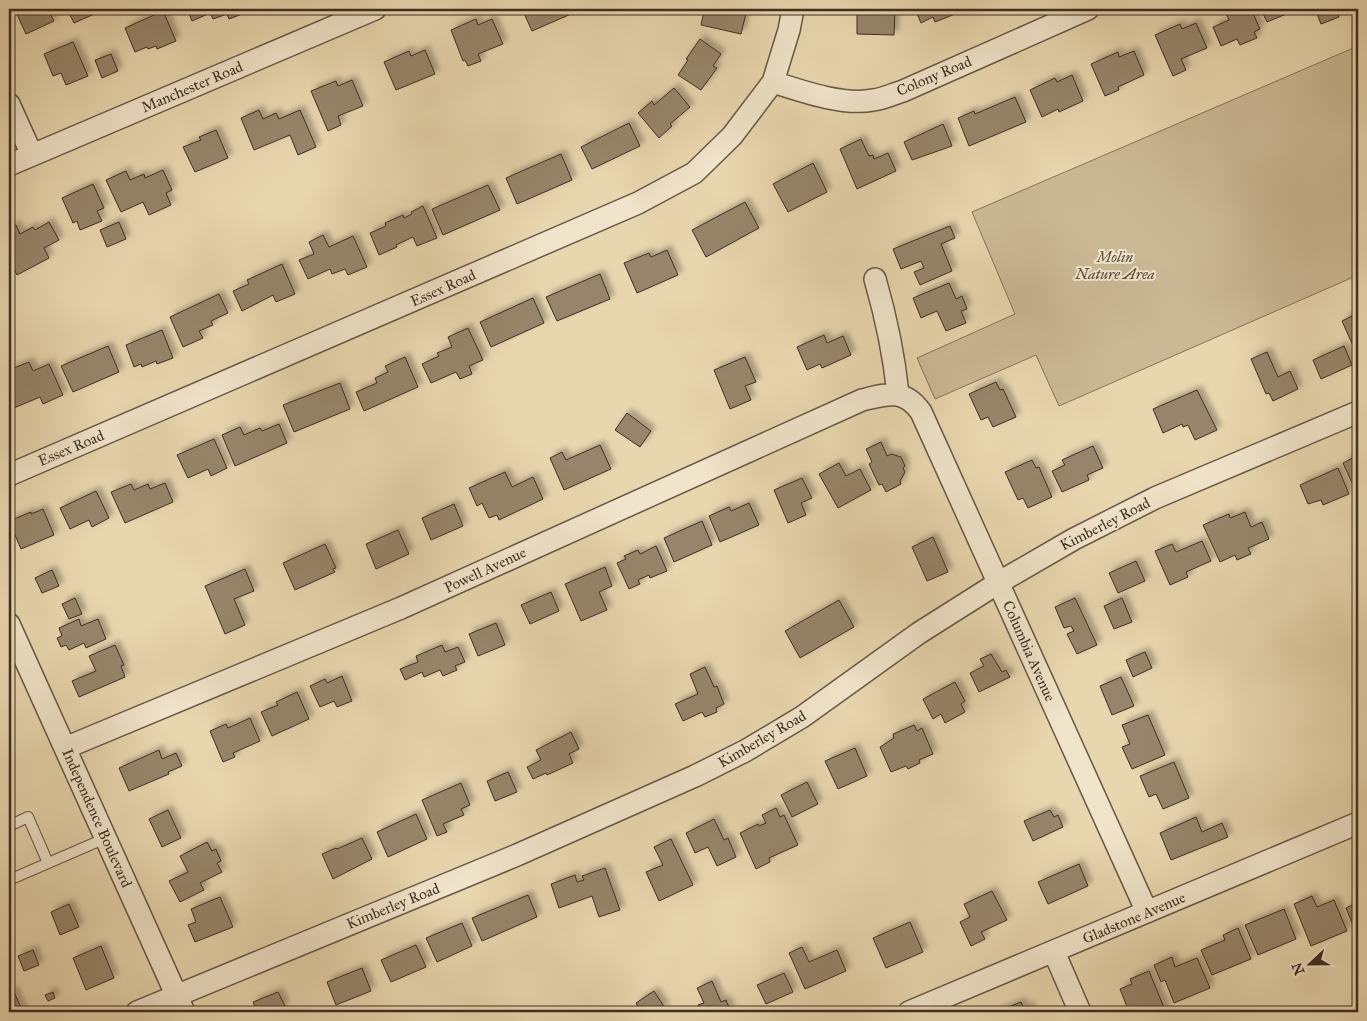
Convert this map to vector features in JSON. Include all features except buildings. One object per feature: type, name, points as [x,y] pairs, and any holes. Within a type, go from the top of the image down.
[{"type":"street","name":"Manchester Road","points":[[9,165],[375,9]]},
{"type":"street","name":"Essex Road","points":[[9,475],[638,203],[694,172],[732,136],[773,82],[790,30],[793,9]]},
{"type":"street","name":"Colony Road","points":[[773,82],[840,100],[872,101],[903,91],[1088,9]]},
{"type":"street","points":[[9,104],[32,155]]},
{"type":"street","points":[[875,278],[890,338],[901,395]]},
{"type":"street","name":"Columbia Avenue","points":[[901,395],[913,402],[921,412],[1147,912]]},
{"type":"street","name":"Powell Avenue","points":[[66,748],[402,608],[862,400],[878,396],[901,395]]},
{"type":"street","name":"Kimberley Road","points":[[137,1012],[180,1004],[694,776],[745,751],[802,717],[919,633],[998,583],[1074,539],[1155,498],[1358,412]]},
{"type":"street","name":"Independence Boulevard","points":[[9,624],[180,1004]]},
{"type":"street","name":"Gladstone Avenue","points":[[909,1012],[1358,823]]},
{"type":"street","points":[[1054,952],[1080,1012]]},
{"type":"lane","points":[[9,826],[28,817],[48,863]]},
{"type":"lane","points":[[9,880],[106,838]]},
{"type":"green space","name":"Molin Nature Area","points":[[1358,46],[1358,275],[1059,406],[1036,355],[935,399],[917,358],[1015,314],[972,212]]}]
